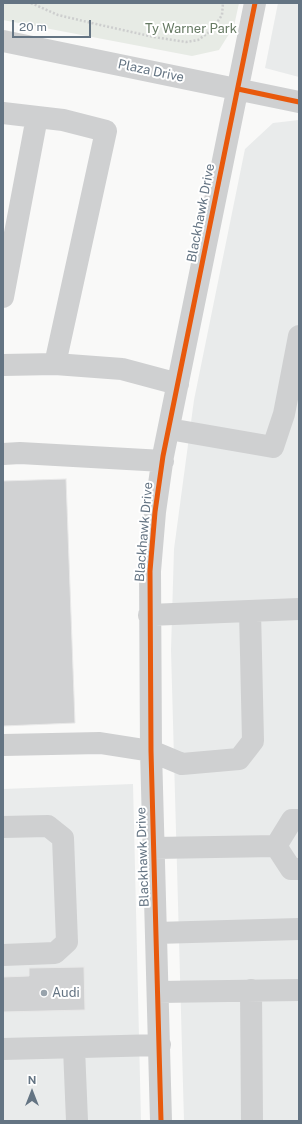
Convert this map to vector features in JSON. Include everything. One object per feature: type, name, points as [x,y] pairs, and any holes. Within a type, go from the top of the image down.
[{"type":"street","name":"Blackhawk Drive","points":[[161,1121],[152,751],[150,571],[155,512],[169,428],[255,3]]},
{"type":"street","name":"Plaza Drive","points":[[3,41],[299,102]]},
{"type":"street","points":[[3,113],[63,120],[106,131],[55,364]]},
{"type":"street","points":[[3,297],[37,117]]},
{"type":"street","points":[[169,428],[273,447],[284,414],[299,336]]},
{"type":"street","points":[[3,365],[55,364],[122,369],[178,384]]},
{"type":"street","points":[[3,454],[20,453],[163,461]]},
{"type":"street","points":[[150,615],[299,609]]},
{"type":"street","points":[[3,745],[100,743],[152,751],[182,764],[239,759],[253,741],[250,611]]},
{"type":"street","points":[[276,846],[292,820],[299,820]]},
{"type":"street","points":[[3,827],[48,826],[63,838],[67,942],[55,953],[3,955]]},
{"type":"street","points":[[154,848],[276,846]]},
{"type":"street","points":[[276,846],[291,869],[299,869]]},
{"type":"street","points":[[156,932],[299,929]]},
{"type":"street","points":[[251,990],[252,1121]]},
{"type":"street","points":[[158,992],[299,990]]},
{"type":"street","points":[[3,1049],[160,1045]]},
{"type":"street","points":[[74,1048],[77,1121]]},
{"type":"path","points":[[30,3],[58,14],[96,24],[160,39],[186,42],[198,40],[208,33],[222,14],[223,3]]},
{"type":"shaded area","points":[[278,3],[299,3],[299,77],[265,68]]},
{"type":"shaded area","points":[[299,120],[299,1121],[184,1121],[171,650],[174,549],[194,400],[245,149],[273,123]]},
{"type":"shaded area","points":[[133,784],[141,1121],[3,1121],[3,789]]},
{"type":"green space","name":"Ty Warner Park","points":[[3,3],[239,3],[234,26],[219,50],[192,56],[3,20]]},
{"type":"building","points":[[66,479],[75,723],[3,726],[3,481]]},
{"type":"building","name":"Audi","points":[[84,967],[85,1010],[3,1012],[3,977],[29,976],[29,968]]},
{"type":"cycle path","points":[[161,1121],[151,751],[150,571],[155,512],[163,456],[255,3]]},
{"type":"cycle path","points":[[238,89],[299,102]]},
{"type":"place","name":"Audi","points":[[44,993]]}]
